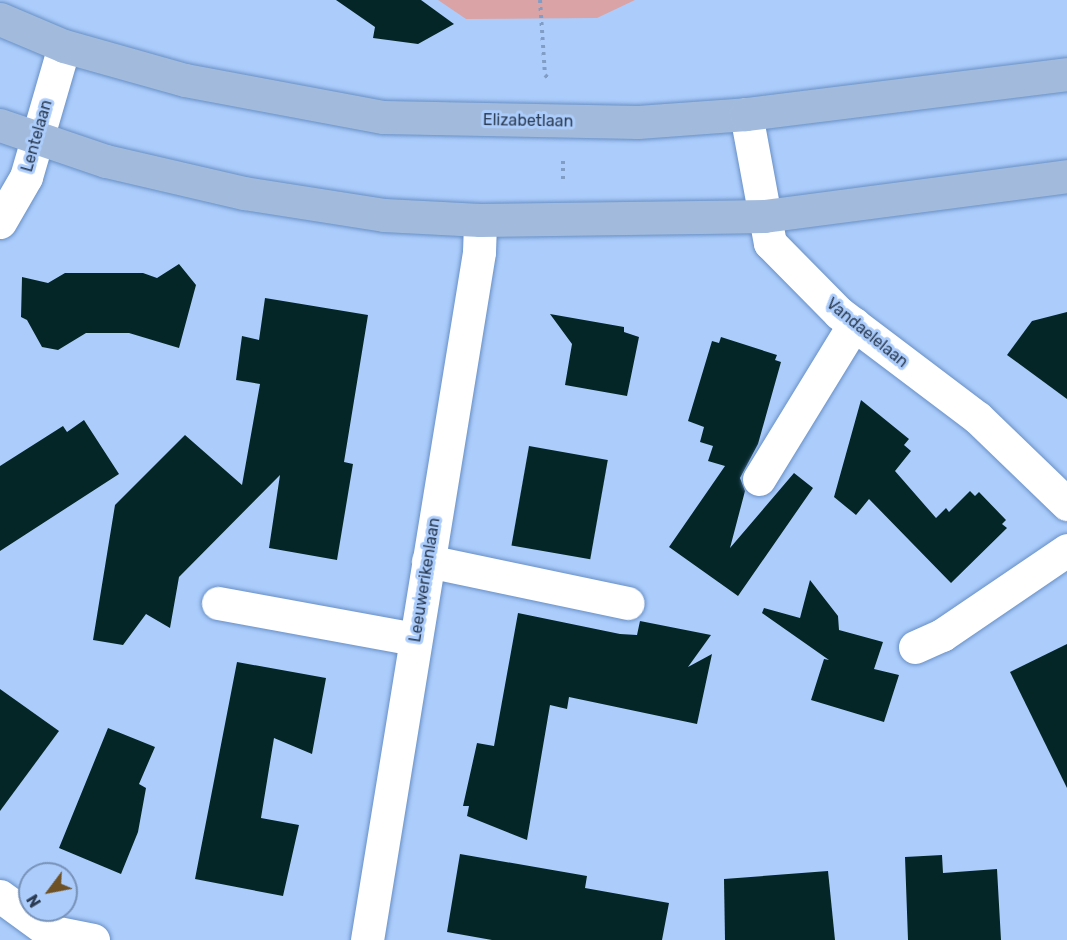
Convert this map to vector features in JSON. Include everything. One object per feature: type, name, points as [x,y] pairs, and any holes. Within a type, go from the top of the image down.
[{"type":"main road","name":"Elizabetlaan","points":[[0,19],[64,46],[185,80],[383,117],[638,122],[746,114],[1067,74]]},
{"type":"main road","points":[[0,125],[160,175],[312,206],[384,215],[480,220],[562,221],[764,216],[1067,176]]},
{"type":"street","name":"Lentelaan","points":[[0,222],[26,177],[64,46]]},
{"type":"street","name":"Vandaelelaan","points":[[746,114],[770,243],[854,324],[978,418],[1067,504]]},
{"type":"street","name":"Leeuwerikenlaan","points":[[367,940],[479,252],[480,220]]},
{"type":"street","points":[[759,479],[854,324]]},
{"type":"street","points":[[915,646],[942,635],[1067,550]]},
{"type":"street","points":[[428,561],[628,603]]},
{"type":"street","points":[[218,603],[415,639]]},
{"type":"street","points":[[0,896],[48,931],[93,940]]},
{"type":"path","points":[[540,0],[545,75],[564,93],[562,221]]},
{"type":"shaded area","points":[[438,0],[635,0],[597,18],[466,19]]},
{"type":"building","points":[[336,0],[421,0],[454,24],[418,44],[373,38],[375,27]]},
{"type":"building","points":[[179,264],[196,285],[179,348],[129,333],[86,333],[58,350],[42,347],[27,320],[21,317],[22,277],[48,283],[65,273],[143,273],[157,278]]},
{"type":"building","points":[[265,298],[368,315],[344,462],[353,464],[337,560],[269,548],[280,475],[179,577],[170,628],[146,614],[123,645],[93,640],[115,505],[185,435],[242,485],[260,384],[236,380],[242,336],[259,340]]},
{"type":"building","points":[[1067,312],[1067,399],[1007,355],[1032,321]]},
{"type":"building","points":[[550,314],[624,327],[624,332],[639,337],[627,396],[565,385],[572,344]]},
{"type":"building","points":[[721,337],[777,355],[775,360],[781,362],[758,444],[740,478],[745,491],[730,548],[794,473],[813,488],[738,596],[669,547],[725,466],[708,461],[713,446],[700,442],[704,427],[688,421],[712,341],[719,343]]},
{"type":"building","points":[[861,400],[909,439],[904,445],[911,451],[895,471],[936,518],[946,508],[949,512],[970,491],[975,496],[979,492],[1006,520],[1002,524],[1007,528],[951,583],[869,499],[856,515],[834,497]]},
{"type":"building","points":[[84,420],[119,474],[0,551],[0,466],[63,426],[67,432]]},
{"type":"building","points":[[529,446],[608,460],[590,559],[511,545]]},
{"type":"building","points":[[810,580],[838,616],[839,630],[883,642],[874,669],[899,675],[884,722],[811,700],[824,659],[829,660],[762,613],[764,608],[800,618]]},
{"type":"building","points":[[518,613],[620,634],[637,635],[640,621],[711,635],[688,667],[712,654],[697,724],[569,697],[567,709],[550,705],[527,840],[467,816],[469,806],[463,806],[477,743],[494,746]]},
{"type":"building","points":[[1067,644],[1067,788],[1010,672]]},
{"type":"building","points":[[237,662],[326,678],[312,754],[274,738],[261,818],[299,825],[283,896],[195,879]]},
{"type":"building","points":[[0,689],[59,731],[0,811]]},
{"type":"building","points":[[108,728],[155,747],[139,784],[146,788],[138,832],[121,874],[59,848]]},
{"type":"building","points":[[460,854],[587,876],[585,888],[669,903],[662,940],[492,940],[447,932]]},
{"type":"building","points":[[942,855],[943,873],[997,869],[1001,940],[908,940],[905,857]]},
{"type":"building","points":[[828,871],[835,940],[725,940],[724,879]]}]
